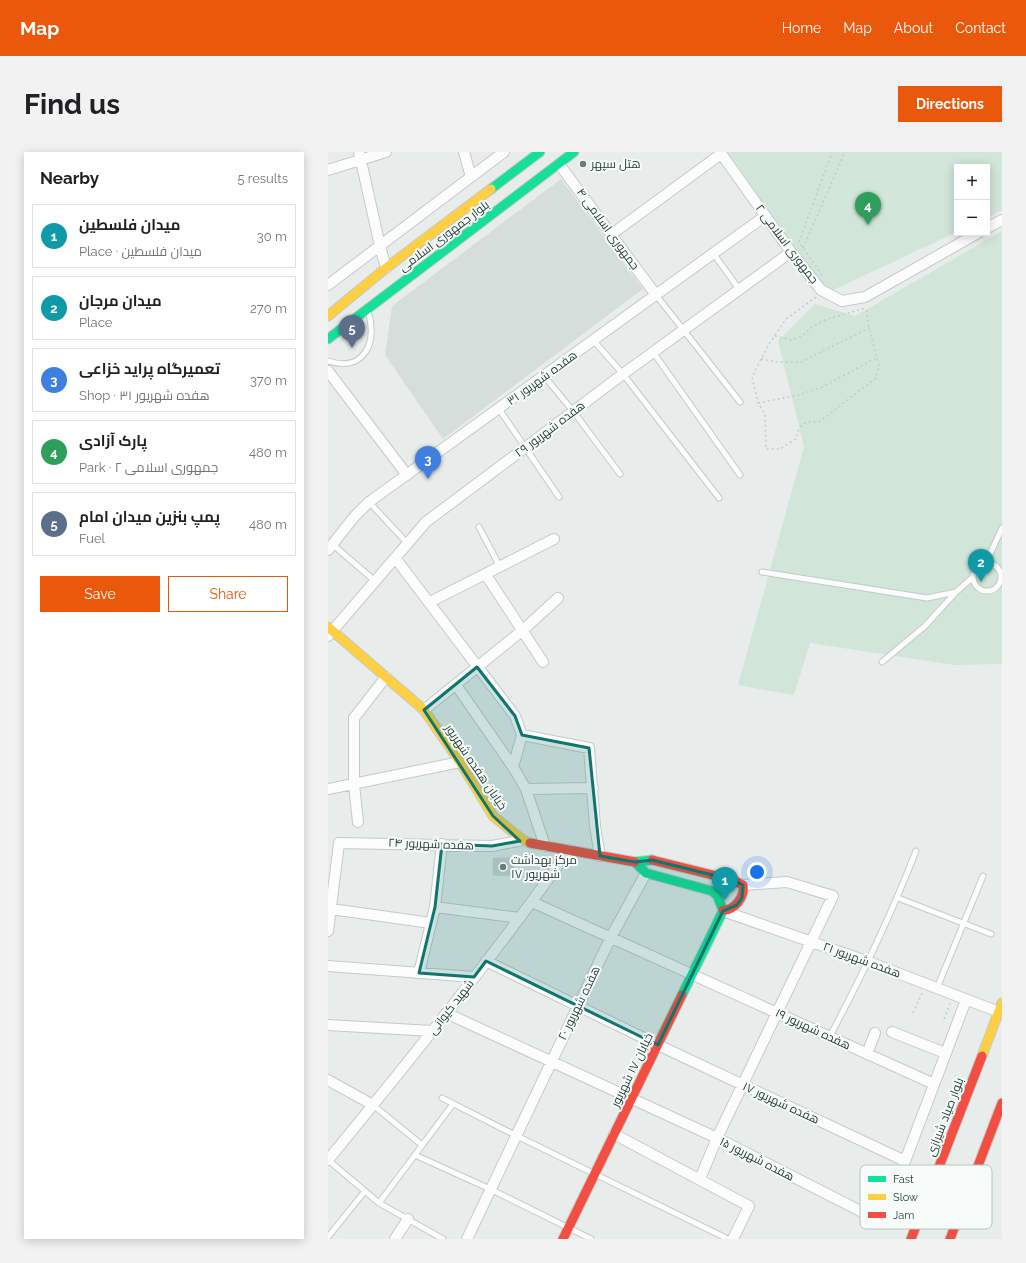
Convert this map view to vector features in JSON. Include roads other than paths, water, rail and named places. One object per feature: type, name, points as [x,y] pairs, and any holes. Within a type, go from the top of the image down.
[{"type":"street","points":[[328,170],[360,156],[386,152]]},
{"type":"street","points":[[464,152],[471,177]]},
{"type":"street","points":[[328,285],[504,152]]},
{"type":"street","name":"بلوار جمهوری اسلامی","points":[[328,316],[386,268],[540,152]]},
{"type":"street","name":"بلوار جمهوری اسلامی","points":[[328,339],[574,152]]},
{"type":"street","points":[[612,234],[721,153]]},
{"type":"street","name":"جمهوری اسلامی ۲","points":[[721,153],[791,252],[821,290],[842,301],[865,297],[973,236]]},
{"type":"street","points":[[360,156],[386,268]]},
{"type":"street","name":"جمهوری اسلامی ۴","points":[[559,164],[656,295]]},
{"type":"street","name":"هفده شهریور ۳۱","points":[[330,547],[354,517],[369,502],[765,216]]},
{"type":"street","points":[[990,226],[1002,220]]},
{"type":"street","name":"هفده شهریور ۲۹","points":[[330,632],[396,559],[426,522],[623,374],[791,252]]},
{"type":"street","points":[[328,371],[407,475]]},
{"type":"street","points":[[430,602],[486,575],[554,539]]},
{"type":"street","points":[[396,559],[515,716],[522,735],[513,767]]},
{"type":"street","points":[[486,575],[543,662]]},
{"type":"street","points":[[424,710],[523,630],[558,598]]},
{"type":"street","name":"خیابان هفده شهریور","points":[[330,632],[424,710],[460,762],[493,816],[523,840],[545,846],[635,862],[652,860],[733,880],[743,885]]},
{"type":"street","points":[[358,822],[354,785],[354,718],[386,677]]},
{"type":"street","points":[[456,685],[513,767],[526,789],[545,846]]},
{"type":"street","points":[[522,735],[589,748],[595,826],[600,856]]},
{"type":"street","points":[[328,789],[354,785],[460,762]]},
{"type":"street","points":[[526,789],[593,788]]},
{"type":"street","name":"هفده شهریور ۲۴","points":[[332,874],[339,843],[492,846],[523,840]]},
{"type":"street","points":[[418,973],[435,907],[442,844]]},
{"type":"street","name":"شهید کیوانی","points":[[328,1160],[432,1031],[520,918],[569,850]]},
{"type":"street","points":[[635,862],[646,873],[712,891],[717,895],[723,911],[737,905],[742,898],[744,890],[743,885],[787,882],[833,896],[742,1084],[700,1179]]},
{"type":"street","name":"هفده شهریور ۲۰","points":[[467,1239],[517,1136],[577,1006],[611,937],[646,873]]},
{"type":"street","points":[[328,931],[331,909],[332,874]]},
{"type":"street","name":"هفده شهریور ۱۹","points":[[532,902],[934,1084]]},
{"type":"street","points":[[435,907],[520,918]]},
{"type":"street","points":[[331,909],[431,923]]},
{"type":"street","name":"هفده شهریور ۲۱","points":[[723,911],[869,962],[966,1000],[1000,1008]]},
{"type":"street","name":"خیابان ۱۷ شهریور","points":[[563,1239],[723,911]]},
{"type":"street","name":"هفده شهریور ۱۷","points":[[486,961],[658,1045],[905,1161]]},
{"type":"street","points":[[328,966],[474,977]]},
{"type":"street","points":[[905,1161],[966,1000]]},
{"type":"street","name":"بلوار صیاد شیرازی","points":[[940,1165],[1000,1008]]},
{"type":"street","name":"هفده شهریور ۱۵","points":[[446,1013],[717,1138],[860,1211]]},
{"type":"street","points":[[328,1025],[432,1031]]},
{"type":"street","points":[[892,1032],[946,1053]]},
{"type":"street","points":[[867,1054],[874,1033]]},
{"type":"street","points":[[328,1080],[373,1105]]},
{"type":"street","points":[[978,1165],[1002,1103]]},
{"type":"street","points":[[614,1134],[749,1206],[733,1239]]},
{"type":"street","name":"هفده شهریور ۱۵","points":[[903,1165],[905,1161]]},
{"type":"street","points":[[395,1239],[408,1219]]},
{"type":"street","name":"بلوار صیاد شیرازی","points":[[911,1239],[915,1229]]},
{"type":"street","points":[[950,1239],[954,1229]]},
{"type":"lane","points":[[713,253],[739,289]]},
{"type":"lane","points":[[656,295],[740,402]]},
{"type":"lane","points":[[328,360],[347,363],[358,360],[367,351],[371,339],[371,327],[367,310]]},
{"type":"lane","points":[[593,340],[623,374],[719,498]]},
{"type":"lane","points":[[653,352],[740,475]]},
{"type":"lane","points":[[544,376],[574,411],[620,474]]},
{"type":"lane","points":[[499,409],[559,498]]},
{"type":"lane","points":[[369,502],[408,545]]},
{"type":"lane","points":[[479,527],[500,567]]},
{"type":"lane","points":[[882,662],[925,626],[956,592],[972,578],[976,568],[986,563],[1002,528]]},
{"type":"lane","points":[[330,547],[375,581]]},
{"type":"lane","points":[[972,578],[977,588],[987,592],[997,587],[1001,577],[996,567],[986,563]]},
{"type":"lane","points":[[762,572],[927,598],[956,592]]},
{"type":"lane","points":[[830,1036],[869,962],[898,898],[916,851]]},
{"type":"lane","points":[[937,988],[983,876]]},
{"type":"lane","points":[[898,898],[965,922],[991,934]]},
{"type":"lane","points":[[442,1098],[728,1239]]},
{"type":"lane","points":[[379,1203],[453,1104]]},
{"type":"lane","points":[[373,1105],[422,1145]]},
{"type":"lane","points":[[415,1155],[490,1189],[590,1239]]},
{"type":"lane","points":[[328,1160],[379,1203],[443,1239]]},
{"type":"lane","points":[[328,1236],[365,1191]]},
{"type":"place","name":"هتل سپهر","points":[[583,164]]},
{"type":"place","name":"پارک آزادی","points":[[868,225]]},
{"type":"place","name":"پمپ بنزین میدان امام","points":[[352,348]]},
{"type":"place","name":"تعمیرگاه پراید خزاعی","points":[[428,479]]},
{"type":"place","name":"میدان مرجان","points":[[981,582]]},
{"type":"place","name":"مرکز بهداشت ۱۷ شهریور","points":[[503,867]]},
{"type":"place","name":"میدان فلسطین","points":[[725,900]]}]
